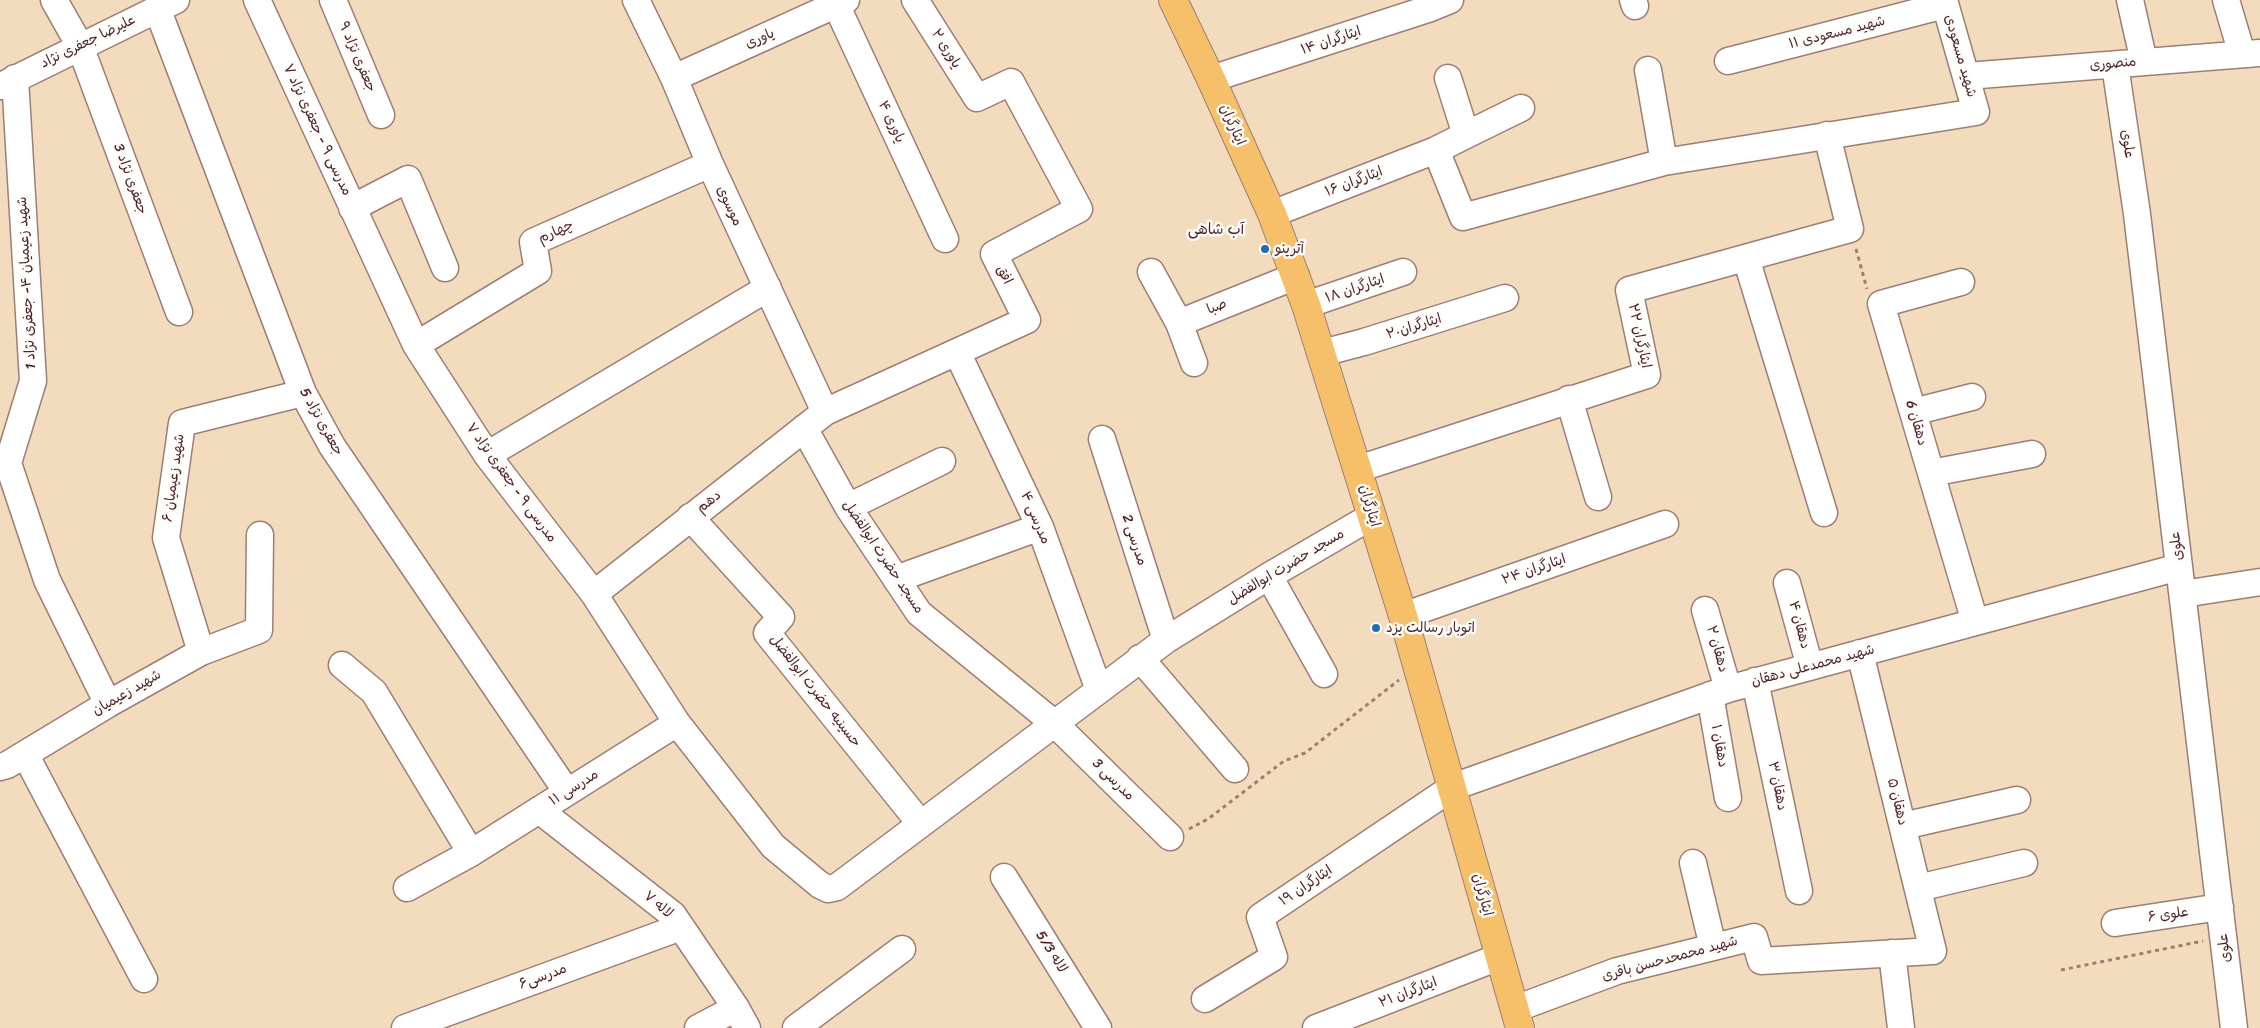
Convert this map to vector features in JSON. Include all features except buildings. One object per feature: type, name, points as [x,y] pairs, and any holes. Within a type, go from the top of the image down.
[{"type":"main road","name":"ایثارگران","points":[[1172,0],[1211,79],[1272,214],[1322,352],[1403,616],[1518,1018]]},
{"type":"street","name":"جعفری نژاد 3","points":[[54,0],[80,46],[179,312]]},
{"type":"street","name":"مدرسی ۹ - جعفری نژاد ۷","points":[[257,0],[416,345],[486,456],[594,594],[677,723],[773,846],[820,885],[828,889]]},
{"type":"street","name":"جعفری نژاد ۹","points":[[333,0],[381,115]]},
{"type":"street","name":"موسوی","points":[[636,0],[674,78],[710,164],[825,412]]},
{"type":"street","name":"یاوری ۲","points":[[915,0],[977,98]]},
{"type":"street","name":"ایثارگران ۱۴","points":[[1211,79],[1428,9],[1450,0]]},
{"type":"street","points":[[2130,0],[2144,62]]},
{"type":"street","points":[[2226,0],[2251,53]]},
{"type":"street","name":"علیرضا جعفری نژاد","points":[[8,82],[169,2]]},
{"type":"street","name":"جعفری نژاد 5","points":[[169,2],[303,393],[332,446],[568,792]]},
{"type":"street","name":"یاوری","points":[[674,78],[839,2]]},
{"type":"street","name":"یاوری ۴","points":[[839,2],[945,239]]},
{"type":"street","name":"شهید مسعودی ۱۱","points":[[1728,61],[1945,3]]},
{"type":"street","name":"شهید مسعودی","points":[[1827,135],[1976,112],[1945,3]]},
{"type":"street","name":"منصوری","points":[[1967,76],[2251,53]]},
{"type":"street","name":"علوی","points":[[2115,64],[2137,214],[2234,1028]]},
{"type":"street","points":[[1648,70],[1664,162]]},
{"type":"street","points":[[1448,78],[1466,135]]},
{"type":"street","name":"شهید زعیمیان ۴- جعفری نژاد 1","points":[[8,82],[33,381],[8,463],[47,580],[108,704]]},
{"type":"street","name":"افق","points":[[825,412],[1027,320],[994,254],[1079,209],[1011,82],[977,98]]},
{"type":"street","name":"ایثارگران ۱۶","points":[[1272,214],[1436,150],[1522,108]]},
{"type":"street","points":[[1436,150],[1463,217],[1664,162],[1827,135],[1850,229]]},
{"type":"street","name":"چهارم","points":[[416,345],[538,271],[532,242],[710,164]]},
{"type":"street","points":[[352,208],[408,179],[445,268]]},
{"type":"street","name":"ایثارگران ۲۲","points":[[1358,469],[1647,375],[1629,290],[1850,229]]},
{"type":"street","points":[[1746,258],[1824,513]]},
{"type":"street","points":[[1151,272],[1179,323],[1194,363]]},
{"type":"street","name":"ایثارگران ۱۸","points":[[1306,305],[1403,272]]},
{"type":"street","name":"صبا","points":[[1179,323],[1296,276]]},
{"type":"street","points":[[1881,304],[1961,282]]},
{"type":"street","points":[[486,456],[768,288]]},
{"type":"street","name":"۲۰ایثارگران","points":[[1322,352],[1364,342],[1505,298]]},
{"type":"street","name":"دهقان 6","points":[[1881,304],[1974,622]]},
{"type":"street","name":"مدرسی ۴","points":[[957,352],[1040,526],[1098,690]]},
{"type":"street","name":"شهید زعیمیان ۶","points":[[201,652],[166,538],[182,424],[303,393]]},
{"type":"street","points":[[1913,412],[1972,397]]},
{"type":"street","points":[[1569,399],[1598,496]]},
{"type":"street","name":"دهم","points":[[594,594],[825,412]]},
{"type":"street","name":"مسجد حضرت ابوالفضل","points":[[804,428],[848,507],[919,613],[1055,724]]},
{"type":"street","name":"مدرسی 2","points":[[1102,439],[1166,640]]},
{"type":"street","points":[[1931,473],[2032,454]]},
{"type":"street","points":[[848,507],[942,461]]},
{"type":"street","name":"مسجد حضرت ابوالفضل","points":[[828,889],[837,886],[1166,640],[1269,576],[1372,516]]},
{"type":"street","name":"حسینیه حضرت ابوالفضل","points":[[690,517],[781,617],[767,633],[920,823]]},
{"type":"street","name":"ایثارگران ۲۴","points":[[1403,616],[1665,524]]},
{"type":"street","points":[[896,579],[1040,526]]},
{"type":"street","name":"شهید زعیمیان","points":[[8,759],[201,652],[259,630],[260,536]]},
{"type":"street","name":"شهید محمدعلی دهقان","points":[[1453,787],[1719,692],[1755,681],[2180,567]]},
{"type":"street","points":[[1269,576],[1324,674]]},
{"type":"street","points":[[2183,594],[2260,582]]},
{"type":"street","name":"دهقان ۴","points":[[1787,583],[1810,667]]},
{"type":"street","name":"دهقان ۲","points":[[1705,610],[1719,692]]},
{"type":"street","name":"دهقان ۵","points":[[1860,653],[1933,951]]},
{"type":"street","points":[[1140,658],[1235,769]]},
{"type":"street","points":[[342,665],[374,692],[471,853]]},
{"type":"street","name":"دهقان ۳","points":[[1755,681],[1799,891]]},
{"type":"street","name":"دهقان ۱","points":[[1719,692],[1728,798]]},
{"type":"street","name":"مدرسی ۱۱","points":[[407,888],[471,853],[677,723]]},
{"type":"street","name":"مدرسی 3","points":[[1055,724],[1170,837]]},
{"type":"street","points":[[8,759],[144,979]]},
{"type":"street","name":"ایثارگران ۱‍۹","points":[[1205,999],[1274,957],[1260,917],[1453,787]]},
{"type":"street","points":[[1903,826],[2017,800]]},
{"type":"street","name":"لاله ۷","points":[[539,810],[673,915],[741,1018]]},
{"type":"street","points":[[1693,863],[1713,947]]},
{"type":"street","points":[[1918,888],[2024,863]]},
{"type":"street","name":"لاله 5/3","points":[[1004,876],[1098,1028]]},
{"type":"street","name":"علوی ۶","points":[[2115,923],[2220,907]]},
{"type":"street","name":"مدرسی۶","points":[[406,1028],[681,927]]},
{"type":"street","name":"شهید محمحدحسن باقری","points":[[1518,1018],[1618,971],[1754,937],[1760,961],[1933,951]]},
{"type":"street","points":[[796,1028],[902,949]]},
{"type":"street","points":[[1892,953],[1901,1028]]},
{"type":"street","name":"ایثارگران ۲۱","points":[[1316,1028],[1499,957]]},
{"type":"street","points":[[698,1028],[741,1018]]},
{"type":"path","points":[[1850,229],[1868,291],[1881,304]]},
{"type":"path","points":[[1170,837],[1208,819],[1284,761],[1305,753],[1417,666]]},
{"type":"path","points":[[2061,970],[2223,936]]},
{"type":"place","name":"آترینو","points":[[1265,249]]},
{"type":"place","name":"اتوبار رسالت یزد","points":[[1376,628]]},
{"type":"district","name":"آب شاهی","points":[[1216,230]]}]
